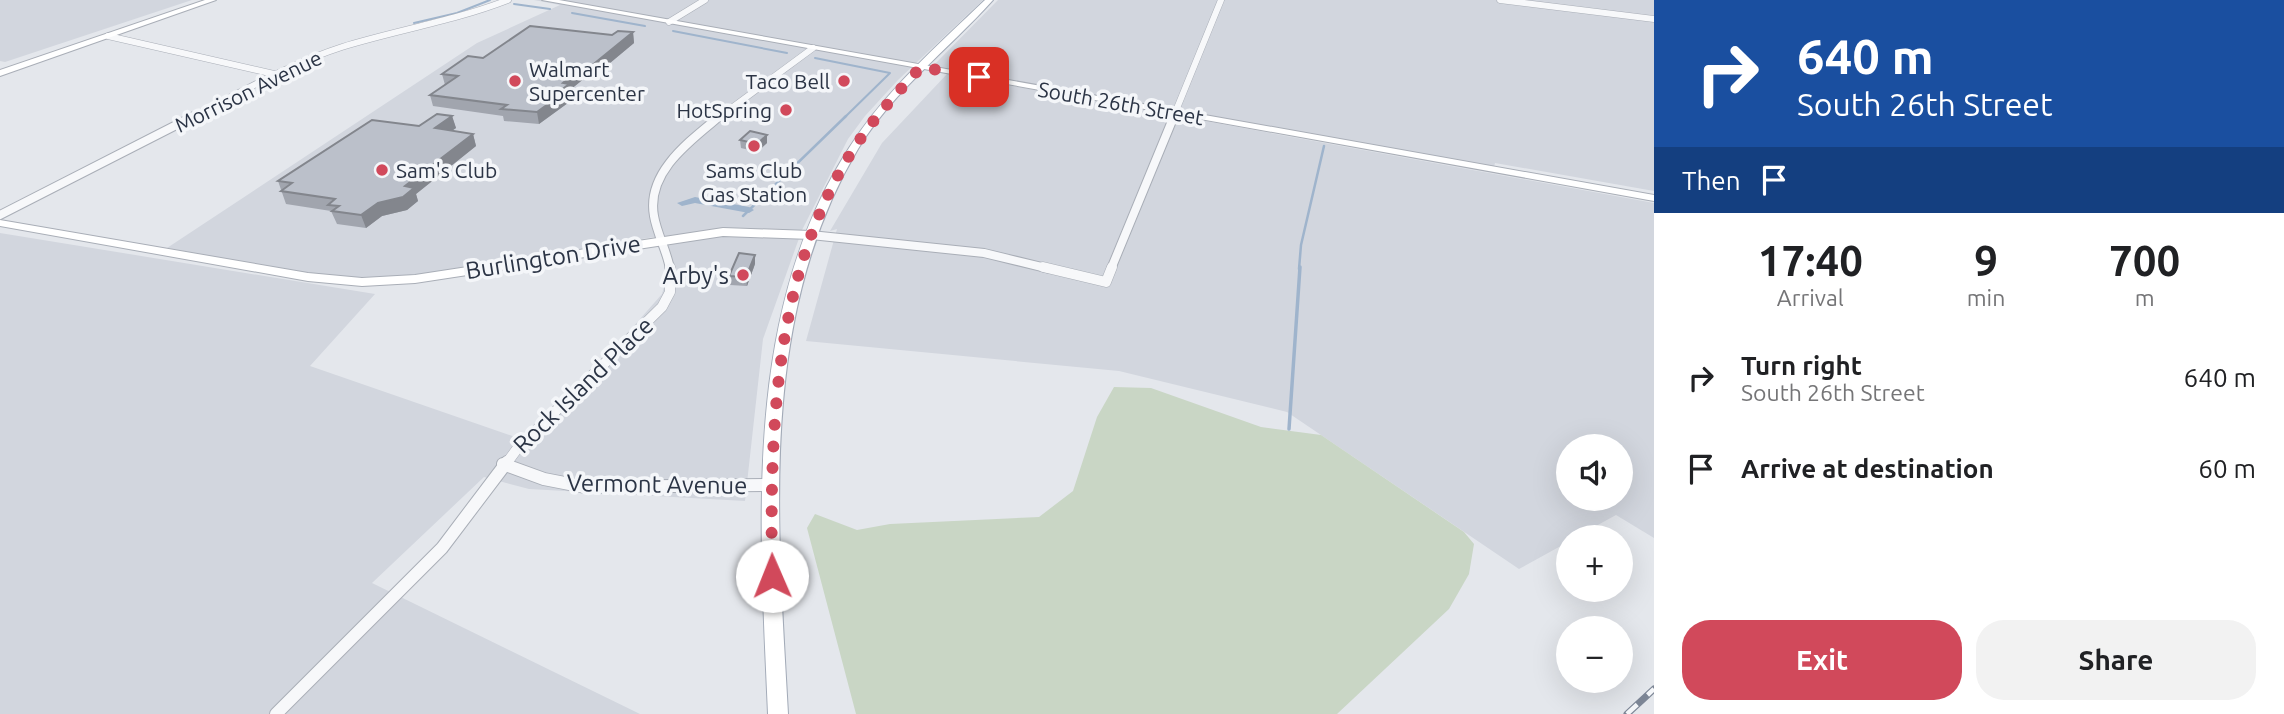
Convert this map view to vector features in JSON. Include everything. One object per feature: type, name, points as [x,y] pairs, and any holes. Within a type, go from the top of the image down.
[{"type":"street","points":[[0,73],[212,0]]},
{"type":"street","name":"Morrison Avenue","points":[[0,215],[275,74],[331,51],[462,18],[508,0]]},
{"type":"street","name":"South 26th Street","points":[[546,0],[1654,198]]},
{"type":"street","points":[[669,22],[705,0]]},
{"type":"street","points":[[778,714],[772,485],[783,348],[797,281],[811,235],[827,197],[854,148],[881,110],[989,0]]},
{"type":"street","points":[[1174,112],[1221,0]]},
{"type":"street","points":[[1500,0],[1654,19]]},
{"type":"street","points":[[107,36],[275,74]]},
{"type":"street","name":"Rock Island Place","points":[[276,714],[451,538],[503,464],[664,303],[673,279],[652,200],[656,182],[668,163],[813,48]]},
{"type":"street","name":"Burlington Drive","points":[[0,223],[308,277],[352,282],[415,279],[732,231],[811,235],[984,253],[1106,282],[1174,112]]},
{"type":"street","name":"Vermont Avenue","points":[[503,464],[544,479],[585,487],[772,485]]},
{"type":"shaded area","points":[[0,0],[192,0],[5,62],[0,61]]},
{"type":"shaded area","points":[[534,0],[983,0],[898,80],[865,116],[848,139],[802,230],[763,339],[745,501],[529,489],[484,477],[372,583],[640,714],[0,714],[0,233],[375,294],[310,366],[521,439],[625,336],[662,294],[668,272],[654,237],[408,276],[326,277],[167,248],[477,43],[560,5]]},
{"type":"shaded area","points":[[998,0],[1654,0],[1654,191],[1495,163],[1494,167],[931,68]]},
{"type":"shaded area","points":[[947,74],[1654,203],[1654,538],[1616,515],[1598,525],[1556,525],[1556,549],[1519,569],[1287,412],[1119,371],[806,341],[837,229],[830,231],[882,143]]},
{"type":"green space","points":[[1114,387],[1151,388],[1261,427],[1321,435],[1464,532],[1474,544],[1469,574],[1449,609],[1337,714],[856,714],[807,528],[815,514],[857,530],[890,524],[1039,517],[1073,491],[1097,417]]},
{"type":"building","name":"Walmart Supercenter","points":[[530,26],[612,35],[618,31],[633,32],[590,67],[584,66],[563,83],[569,84],[564,88],[570,88],[537,112],[501,109],[507,105],[430,95],[458,76],[442,74],[468,56],[483,58]]},
{"type":"building","name":"Sam's Club","points":[[437,114],[452,116],[435,128],[473,134],[405,186],[414,188],[403,197],[378,203],[361,215],[332,211],[339,206],[328,205],[335,199],[281,191],[292,183],[278,181],[372,120],[419,126]]},
{"type":"building","points":[[750,131],[767,135],[757,144],[740,140]]},
{"type":"building","points":[[739,253],[755,255],[746,277],[729,276]]},
{"type":"waterway","points":[[414,23],[457,13],[490,0]]},
{"type":"waterway","points":[[514,4],[550,9]]},
{"type":"waterway","points":[[572,13],[645,26]]},
{"type":"waterway","points":[[673,31],[787,53]]},
{"type":"waterway","points":[[815,58],[890,73],[844,118]]},
{"type":"waterway","points":[[743,216],[846,116]]},
{"type":"waterway","points":[[1299,269],[1301,245],[1324,146]]},
{"type":"waterway","points":[[682,203],[695,200],[749,210]]},
{"type":"waterway","points":[[1289,429],[1300,267]]},
{"type":"railway","points":[[1627,714],[1654,689]]},
{"type":"place","name":"Walmart Supercenter","points":[[515,81]]},
{"type":"place","name":"Taco Bell","points":[[844,81]]},
{"type":"place","name":"HotSpring","points":[[786,110]]},
{"type":"place","name":"Sams Club Gas Station","points":[[754,146]]},
{"type":"place","name":"Sam's Club","points":[[382,170]]},
{"type":"place","name":"Arby's","points":[[743,275]]},
{"type":"route","points":[[772,576],[772,485],[778,389],[793,300],[824,203],[865,131],[921,67],[979,77]]}]
